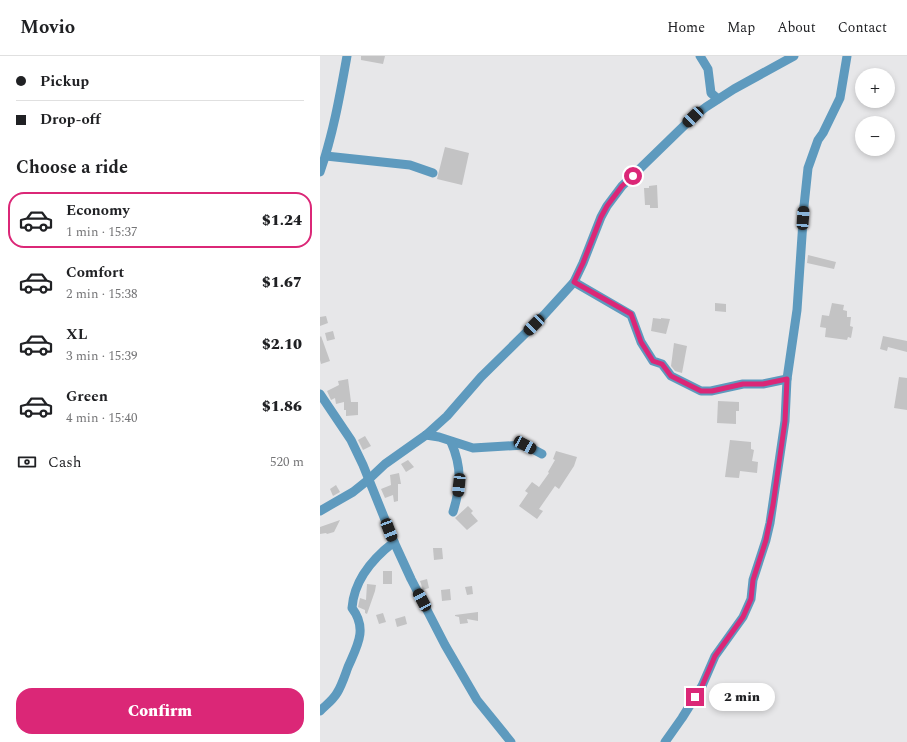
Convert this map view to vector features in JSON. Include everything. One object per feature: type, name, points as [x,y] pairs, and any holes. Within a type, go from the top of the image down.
[{"type":"street","points":[[320,172],[326,156],[341,92],[347,56]]},
{"type":"street","points":[[700,56],[708,68],[712,93],[718,99]]},
{"type":"street","points":[[320,511],[353,492],[385,464],[426,435],[447,416],[481,377],[544,315],[574,282],[601,217],[613,196],[693,117],[718,99],[794,56]]},
{"type":"street","points":[[665,742],[698,693],[715,656],[743,617],[751,599],[753,580],[766,540],[773,505],[785,421],[787,379],[797,310],[808,168],[818,140],[824,133],[840,98],[847,56]]},
{"type":"street","points":[[326,156],[410,165],[433,173]]},
{"type":"street","points":[[574,282],[631,314],[641,342],[653,361],[662,364],[671,376],[701,391],[712,391],[743,384],[763,384],[787,379]]},
{"type":"street","points":[[320,394],[351,440],[394,542],[445,645],[477,700],[511,742]]},
{"type":"street","points":[[426,435],[439,437],[473,448],[525,445],[542,454]]},
{"type":"street","points":[[451,442],[455,450],[460,475],[458,496],[452,512]]},
{"type":"street","points":[[320,711],[337,693],[358,646],[360,626],[358,616],[352,608],[353,599],[360,579],[374,559],[394,542]]},
{"type":"building","points":[[361,56],[385,56],[383,64],[361,60]]},
{"type":"building","points":[[445,147],[469,153],[462,185],[437,179]]},
{"type":"building","points":[[657,185],[658,208],[650,208],[650,205],[645,205],[644,188]]},
{"type":"building","points":[[808,255],[836,262],[834,269],[807,263]]},
{"type":"building","points":[[715,303],[726,304],[726,312],[715,311]]},
{"type":"building","points":[[832,303],[844,305],[843,310],[847,311],[847,317],[851,317],[850,326],[853,327],[851,338],[848,337],[847,340],[825,337],[826,328],[820,327],[822,315],[829,316]]},
{"type":"building","points":[[326,316],[328,323],[320,326],[320,317]]},
{"type":"building","points":[[653,318],[670,319],[666,334],[651,331]]},
{"type":"building","points":[[333,331],[335,339],[327,341],[325,333]]},
{"type":"building","points":[[321,336],[330,361],[321,364],[320,337]]},
{"type":"building","points":[[883,336],[907,341],[907,352],[888,347],[887,351],[880,349]]},
{"type":"building","points":[[674,343],[687,346],[682,373],[675,371],[671,366]]},
{"type":"building","points":[[899,377],[907,378],[907,410],[894,408]]},
{"type":"building","points":[[348,379],[351,402],[358,402],[358,415],[346,416],[344,402],[336,404],[335,398],[331,400],[327,391],[339,385],[338,381]]},
{"type":"building","points":[[718,401],[739,402],[739,411],[736,411],[736,424],[717,423]]},
{"type":"building","points":[[365,436],[371,446],[363,450],[358,440]]},
{"type":"building","points":[[730,440],[751,442],[751,449],[754,450],[752,461],[758,462],[757,473],[740,471],[739,478],[725,477]]},
{"type":"building","points":[[556,451],[577,457],[574,466],[559,489],[555,486],[539,509],[543,511],[537,519],[519,506],[528,493],[525,491],[532,482],[539,487],[549,473],[548,472],[555,460],[553,459]]},
{"type":"building","points":[[408,460],[414,467],[406,472],[401,464]]},
{"type":"building","points":[[399,473],[401,484],[398,484],[398,501],[394,502],[393,495],[385,498],[381,489],[391,485],[390,475]]},
{"type":"building","points":[[336,485],[340,492],[333,496],[330,489]]},
{"type":"building","points":[[468,506],[473,511],[471,513],[478,521],[467,530],[455,518]]},
{"type":"building","points":[[340,520],[334,532],[320,534],[320,527]]},
{"type":"building","points":[[433,548],[442,548],[443,559],[434,560]]},
{"type":"building","points":[[383,571],[392,571],[392,584],[383,584]]},
{"type":"building","points":[[427,579],[429,588],[423,590],[420,581]]},
{"type":"building","points":[[367,584],[376,585],[367,614],[365,613],[365,610],[358,607],[360,598],[366,600]]},
{"type":"building","points":[[472,586],[473,594],[467,595],[465,587]]},
{"type":"building","points":[[450,589],[451,600],[442,601],[441,590]]},
{"type":"building","points":[[478,612],[478,621],[467,619],[468,623],[460,624],[459,617],[455,616],[455,615]]},
{"type":"building","points":[[383,613],[386,622],[379,624],[376,615]]},
{"type":"building","points":[[405,616],[407,624],[397,627],[395,619]]},
{"type":"route","points":[[633,176],[613,196],[607,206],[574,282],[631,314],[641,342],[653,361],[662,364],[671,376],[679,381],[701,391],[712,391],[743,384],[763,384],[787,379],[785,421],[773,505],[766,540],[753,580],[751,599],[743,617],[715,656],[702,686],[695,697]]}]
